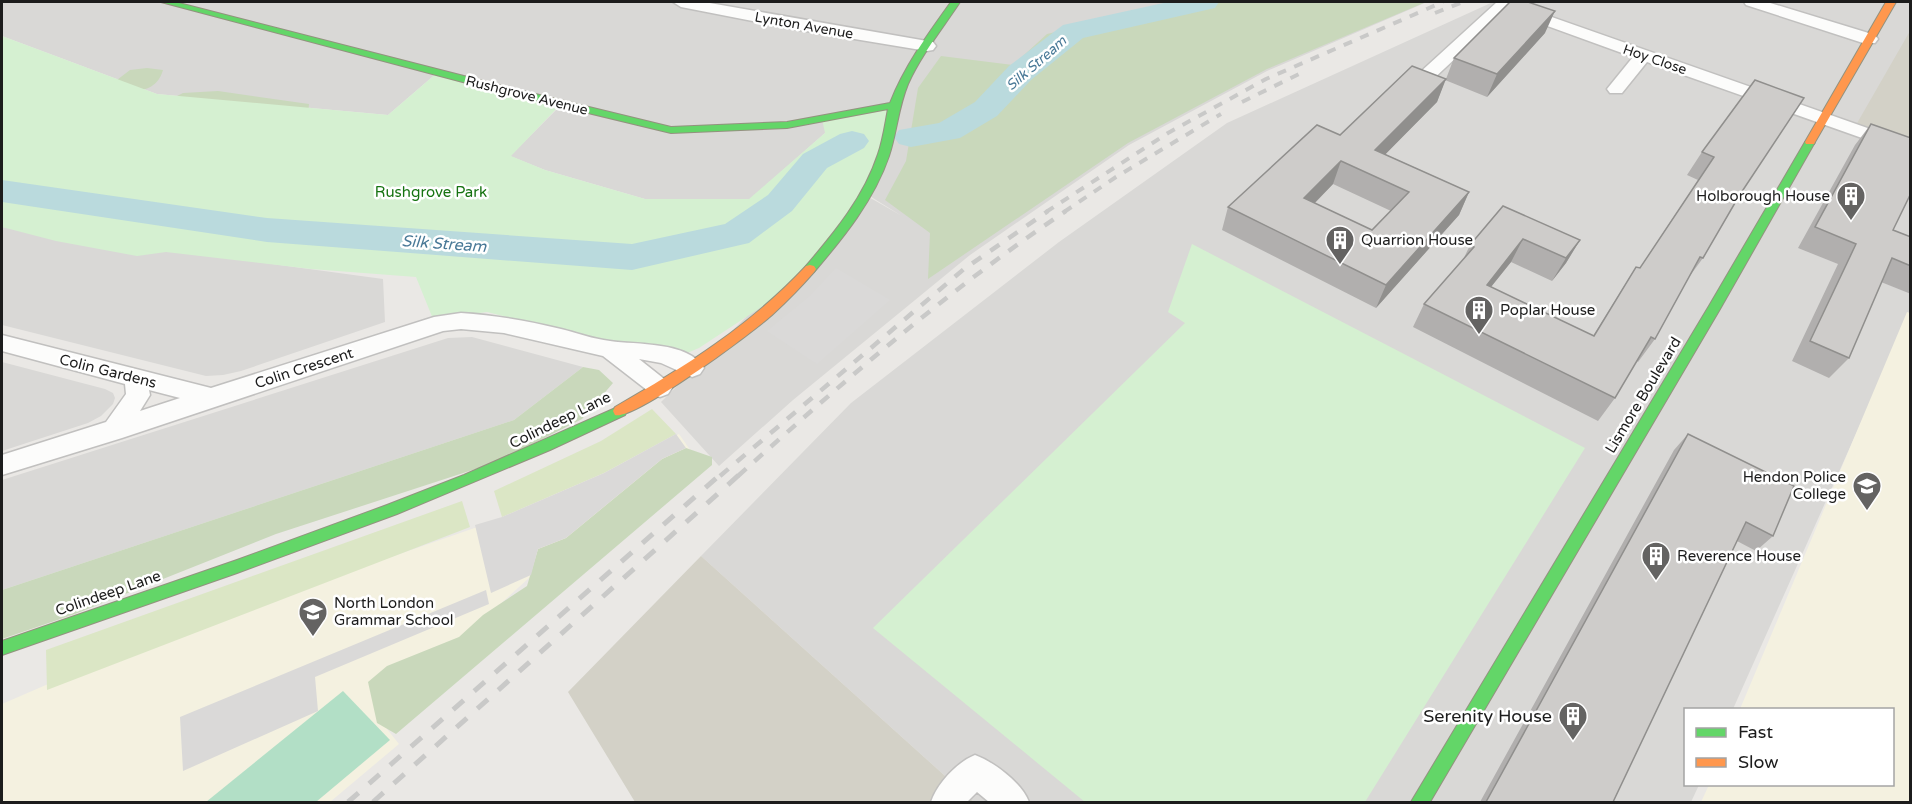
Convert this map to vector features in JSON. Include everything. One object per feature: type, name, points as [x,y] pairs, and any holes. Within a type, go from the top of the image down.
[{"type":"street","name":"Rushgrove Avenue","points":[[166,2],[486,85],[671,130],[787,126],[894,105]]},
{"type":"street","name":"Lynton Avenue","points":[[681,2],[788,24],[927,46]]},
{"type":"street","name":"Colindeep Lane","points":[[2,648],[243,564],[473,479],[592,423],[660,388],[692,368],[754,323],[794,287],[848,224],[879,171],[892,127],[894,105],[955,2]]},
{"type":"street","points":[[1752,2],[1869,39]]},
{"type":"street","name":"Lismore Boulevard","points":[[1420,802],[1714,309],[1891,2]]},
{"type":"street","name":"Hoy Close","points":[[1423,80],[1503,5],[1540,11],[1643,55],[1911,149]]},
{"type":"street","points":[[1616,89],[1643,55]]},
{"type":"street","name":"Colin Crescent","points":[[2,465],[113,431],[441,323],[458,320],[485,321],[610,350],[640,350],[661,354],[681,360],[692,368]]},
{"type":"street","name":"Colin Gardens","points":[[2,343],[214,398]]},
{"type":"street","name":"Colin Crescent","points":[[610,350],[660,388]]},
{"type":"street","points":[[113,431],[138,395],[136,378]]},
{"type":"street","points":[[947,802],[975,770],[1013,802]]},
{"type":"shaded area","points":[[2,2],[1427,2],[1267,71],[1129,145],[970,255],[793,400],[719,466],[661,402],[867,196],[902,216],[868,195],[825,133],[749,200],[645,199],[545,170],[510,156],[561,105],[438,72],[388,115],[157,94],[2,36]]},
{"type":"shaded area","points":[[1493,2],[1910,2],[1910,313],[1733,708],[1684,708],[1684,786],[1699,786],[1691,802],[974,802],[701,556],[851,403],[1059,242],[1227,123]]},
{"type":"shaded area","points":[[1910,31],[1910,144],[1856,125]]},
{"type":"shaded area","points":[[2,227],[383,279],[385,322],[241,371],[206,376],[2,325]]},
{"type":"shaded area","points":[[836,268],[890,300],[817,364],[767,331],[810,296]]},
{"type":"shaded area","name":"Hendon Police College","points":[[1907,312],[1910,313],[1910,802],[1701,802],[1709,786],[1894,786],[1894,708],[1740,708]]},
{"type":"shaded area","points":[[472,337],[583,367],[514,420],[2,590],[2,480],[448,338]]},
{"type":"shaded area","points":[[2,362],[105,389],[113,393],[115,398],[113,404],[101,416],[88,423],[2,451]]},
{"type":"shaded area","points":[[676,434],[686,448],[662,459],[566,538],[538,549],[531,575],[491,593],[475,525],[502,517],[604,473]]},
{"type":"shaded area","name":"North London Grammar School","points":[[679,434],[693,454],[573,538],[487,616],[387,729],[399,744],[330,802],[2,802],[2,704],[106,659],[278,596],[489,523],[603,472]]},
{"type":"shaded area","points":[[701,556],[974,802],[635,802],[568,692]]},
{"type":"shaded area","points":[[486,590],[489,604],[315,677],[318,711],[183,771],[180,717]]},
{"type":"green space","points":[[1185,2],[1426,2],[1267,69],[1128,143],[928,279],[930,233],[885,200],[906,161],[918,88],[941,56],[1013,65],[1047,34]]},
{"type":"green space","name":"Rushgrove Park","points":[[2,36],[157,94],[388,115],[438,72],[561,104],[511,156],[545,170],[645,199],[749,199],[825,133],[822,119],[894,105],[882,169],[792,287],[699,348],[673,359],[487,312],[433,319],[416,277],[311,269],[166,252],[137,256],[56,241],[2,227]]},
{"type":"green space","points":[[147,68],[163,70],[155,84],[147,88],[132,93],[113,83],[130,70]]},
{"type":"green space","points":[[218,91],[309,104],[308,115],[169,100],[183,93]]},
{"type":"green space","points":[[1192,244],[1585,448],[1365,802],[1085,802],[873,628],[1185,323],[1168,312]]},
{"type":"green space","points":[[583,367],[599,370],[613,383],[582,419],[497,462],[276,534],[75,614],[2,639],[2,590],[514,420]]},
{"type":"green space","points":[[652,409],[676,434],[604,473],[502,517],[494,491],[601,441]]},
{"type":"green space","points":[[686,448],[712,457],[712,465],[396,734],[377,723],[368,682],[387,666],[459,637],[483,615],[527,586],[538,549],[566,538],[662,459]]},
{"type":"green space","points":[[462,501],[470,527],[47,690],[46,650]]},
{"type":"green space","points":[[343,691],[390,740],[316,802],[206,802]]},
{"type":"building","points":[[1510,2],[1528,2],[1555,11],[1497,74],[1454,58]]},
{"type":"building","points":[[1412,66],[1446,79],[1375,150],[1469,192],[1386,285],[1228,207],[1317,125],[1340,135]],"holes":[[[1341,161],[1409,192],[1372,230],[1304,198]]]},
{"type":"building","points":[[1755,80],[1804,98],[1739,196],[1703,258],[1700,257],[1655,339],[1651,337],[1615,398],[1424,304],[1474,247],[1470,245],[1503,206],[1580,240],[1566,258],[1523,239],[1487,285],[1594,336],[1636,267],[1640,268],[1714,157],[1702,152]]},
{"type":"building","points":[[1871,124],[1911,138],[1911,193],[1893,230],[1911,237],[1911,266],[1892,258],[1849,358],[1810,341],[1856,244],[1815,227]]},
{"type":"building","points":[[1688,434],[1794,486],[1773,536],[1746,522],[1613,802],[1486,802]]},
{"type":"waterway","name":"Silk Stream","points":[[911,137],[948,131],[986,109],[1020,73],[1073,31],[1205,2]]},
{"type":"waterway","name":"Silk Stream","points":[[2,191],[267,230],[632,257],[736,234],[780,203],[815,161],[852,141]]},
{"type":"railway","points":[[1046,212],[1168,133],[1266,79],[1443,2]]},
{"type":"railway","points":[[1435,13],[1463,2]]},
{"type":"railway","points":[[1242,102],[1301,73]]},
{"type":"railway","points":[[1064,212],[1116,177],[1221,114]]},
{"type":"railway","points":[[720,476],[964,269],[1048,211]]},
{"type":"railway","points":[[738,476],[857,371],[938,304],[1066,211]]},
{"type":"railway","points":[[348,802],[721,474]]},
{"type":"railway","points":[[373,802],[740,474]]},
{"type":"traffic: fast","points":[[166,2],[497,88],[671,130],[787,125],[894,105]]},
{"type":"traffic: fast","points":[[810,269],[843,229],[862,201],[884,154],[893,110],[903,83],[955,2]]},
{"type":"traffic: fast","points":[[1420,802],[1714,309],[1810,142]]},
{"type":"traffic: fast","points":[[2,648],[237,567],[392,509],[469,479],[620,411]]},
{"type":"traffic: slow","points":[[1810,142],[1891,2]]},
{"type":"traffic: slow","points":[[620,411],[721,348],[768,311],[810,269]]},
{"type":"place","name":"Holborough House","points":[[1851,222]]},
{"type":"place","name":"Quarrion House","points":[[1340,266]]},
{"type":"place","name":"Poplar House","points":[[1479,336]]},
{"type":"place","name":"Hendon Police College","points":[[1867,512]]},
{"type":"place","name":"Reverence House","points":[[1656,582]]},
{"type":"place","name":"North London Grammar School","points":[[313,638]]},
{"type":"place","name":"Serenity House","points":[[1573,742]]}]
